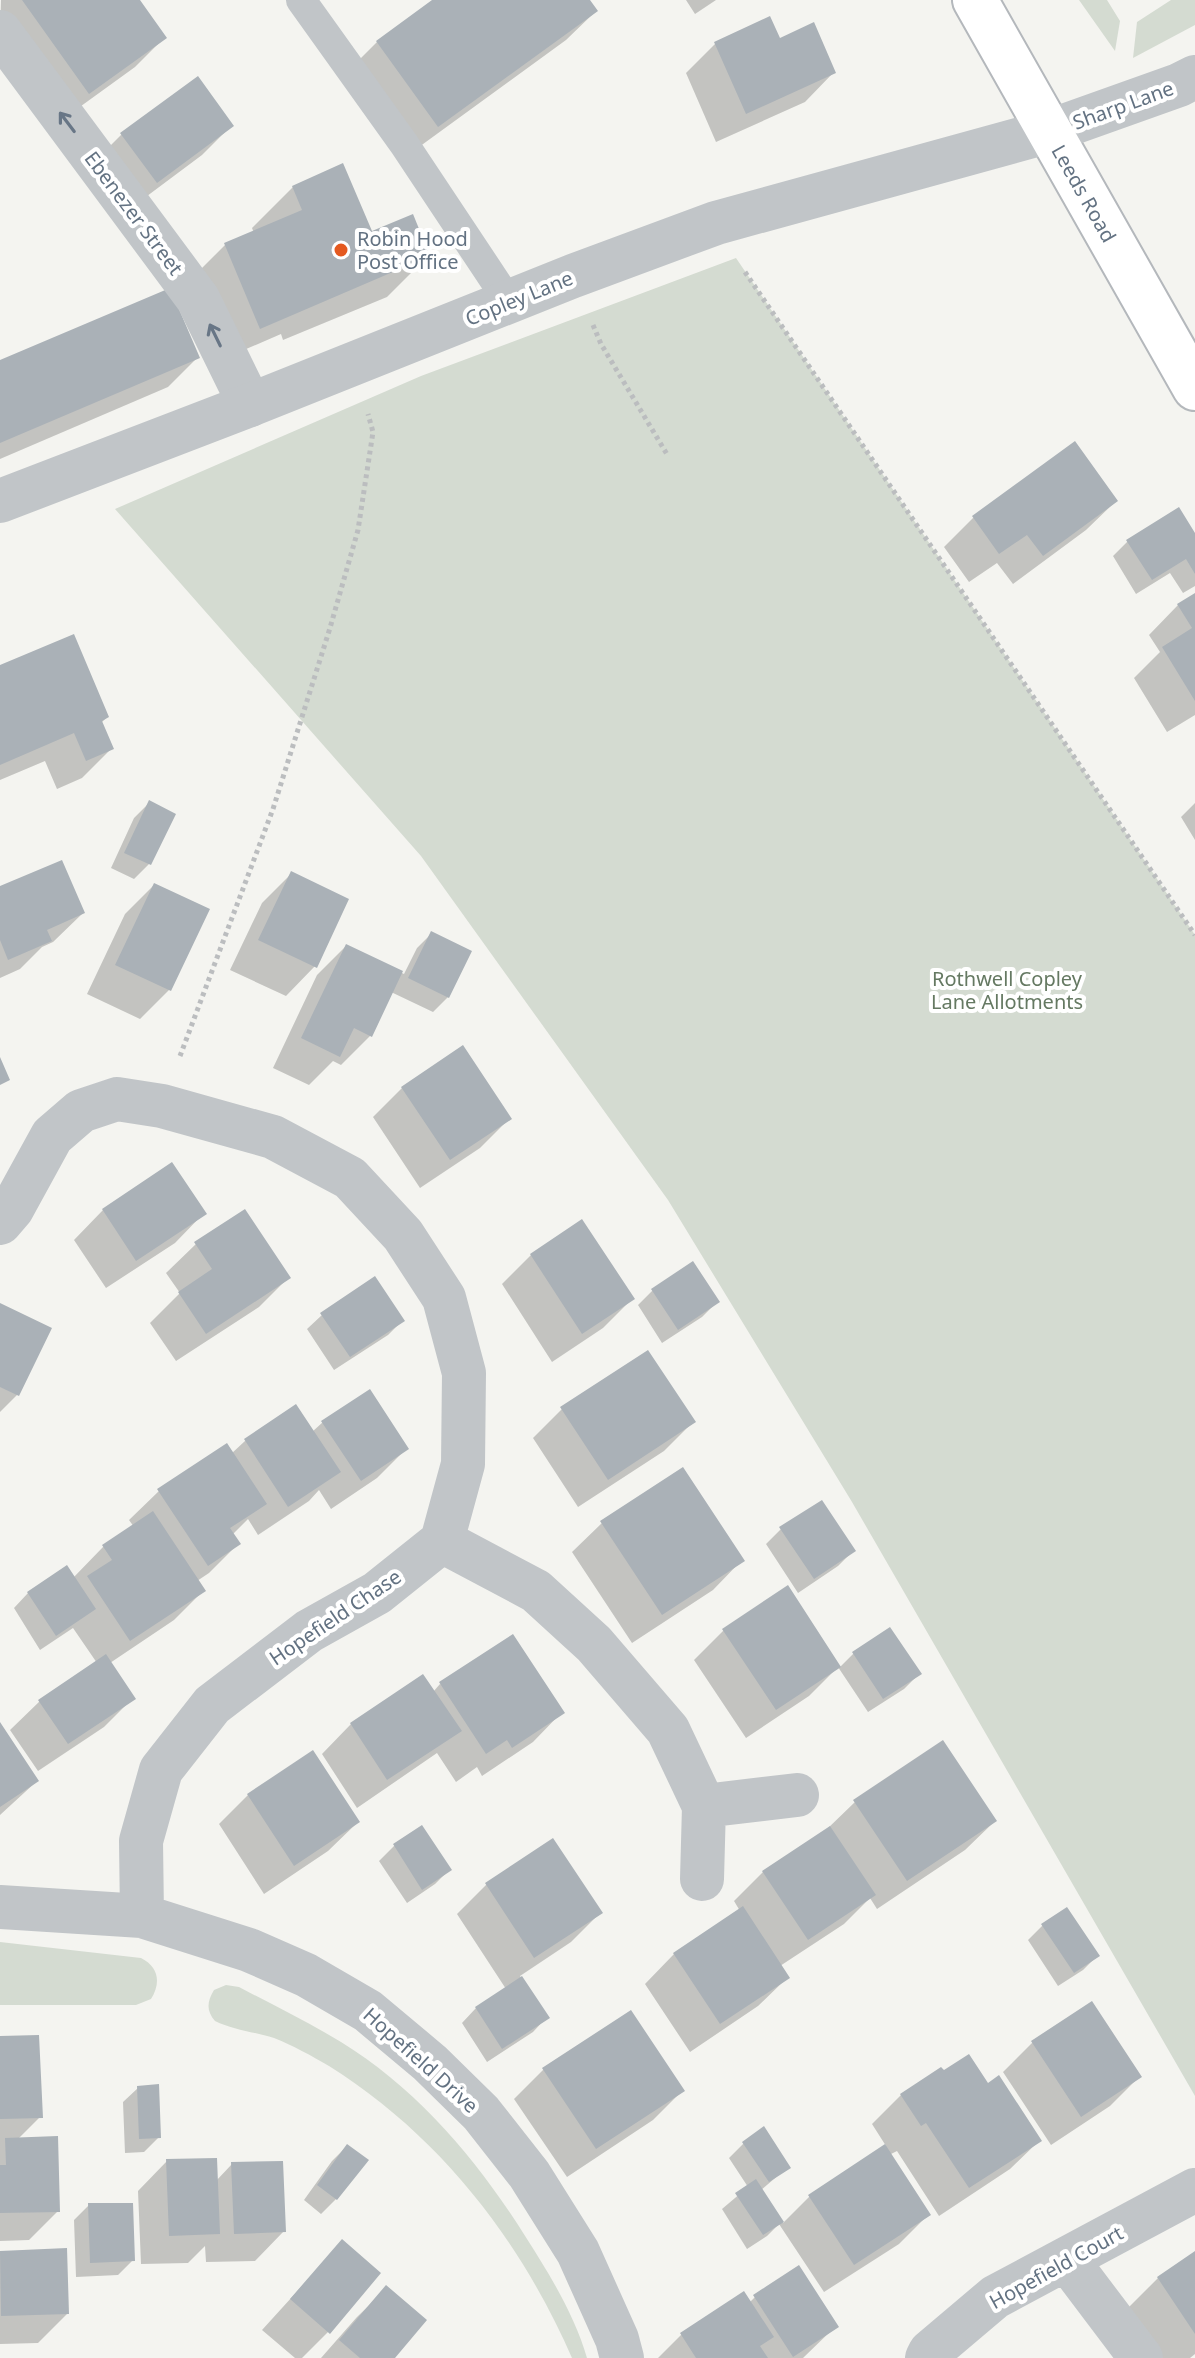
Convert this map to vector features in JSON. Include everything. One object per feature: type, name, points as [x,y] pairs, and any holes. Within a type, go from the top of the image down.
[{"type":"main road","name":"Leeds Road","points":[[975,0],[1195,388]]},
{"type":"street","name":"Ebenezer Street","points":[[0,32],[198,299],[250,405]]},
{"type":"street","name":"Sharp Lane","points":[[1050,131],[1195,77]]},
{"type":"street","name":"Copley Lane","points":[[0,501],[716,223],[1050,131]]},
{"type":"street","points":[[0,1223],[12,1209],[52,1136],[81,1111],[117,1099],[162,1106],[273,1137],[350,1178],[403,1235],[444,1298],[464,1373],[463,1464],[442,1541],[536,1591],[594,1644],[668,1730],[704,1806],[702,1879]]},
{"type":"street","name":"Hopefield Chase","points":[[142,1916],[141,1841],[161,1770],[212,1705],[309,1631],[377,1593],[442,1541]]},
{"type":"street","points":[[704,1806],[797,1795]]},
{"type":"street","name":"Hopefield Drive","points":[[0,1907],[142,1916],[249,1950],[306,1975],[368,2011],[430,2063],[481,2113],[529,2174],[578,2252],[617,2339],[622,2358]]},
{"type":"street","name":"Hopefield Court","points":[[927,2358],[930,2352],[995,2297],[1195,2190]]},
{"type":"street","points":[[1067,2260],[1141,2358]]},
{"type":"lane","points":[[301,0],[412,156],[509,302]]},
{"type":"path","points":[[716,223],[736,258],[1195,935]]},
{"type":"path","points":[[573,276],[601,344],[668,456]]},
{"type":"path","points":[[162,1106],[273,809],[358,530],[373,432],[352,365]]},
{"type":"green space","points":[[1079,0],[1107,0],[1120,21],[1115,51]]},
{"type":"green space","points":[[1171,0],[1195,0],[1195,25],[1133,58],[1137,22]]},
{"type":"green space","name":"Rothwell Copley Lane Allotments","points":[[736,258],[1195,935],[1195,2096],[852,1502],[668,1200],[421,856],[115,509],[421,376]]},
{"type":"green space","points":[[0,1942],[141,1958],[155,1971],[156,1987],[151,1999],[136,2005],[0,2005]]},
{"type":"green space","points":[[226,1985],[239,1987],[341,2042],[396,2082],[421,2105],[468,2155],[508,2210],[553,2281],[569,2311],[587,2358],[572,2358],[528,2272],[472,2193],[441,2157],[369,2093],[329,2066],[274,2038],[215,2021],[208,2006],[210,1998],[214,1990]]},
{"type":"building","points":[[22,0],[140,0],[167,38],[89,94]]},
{"type":"building","points":[[432,0],[590,0],[598,11],[438,127],[376,41]]},
{"type":"building","points":[[770,16],[780,38],[814,22],[836,73],[746,114],[714,42]]},
{"type":"building","points":[[198,76],[234,126],[157,183],[120,133]]},
{"type":"building","points":[[343,163],[372,231],[413,214],[430,256],[260,329],[224,243],[302,210],[292,186]]},
{"type":"building","points":[[170,288],[200,358],[0,443],[0,360]]},
{"type":"building","points":[[1075,441],[1118,501],[1043,556],[1027,535],[999,554],[972,516]]},
{"type":"building","points":[[1179,507],[1195,533],[1195,574],[1186,559],[1152,580],[1126,540]]},
{"type":"building","points":[[1195,593],[1195,701],[1162,647],[1192,628],[1177,604]]},
{"type":"building","points":[[74,634],[109,717],[102,721],[114,749],[86,761],[74,733],[0,765],[0,665]]},
{"type":"building","points":[[149,800],[176,814],[151,865],[124,853]]},
{"type":"building","points":[[62,860],[85,913],[47,930],[52,941],[8,960],[0,940],[0,886]]},
{"type":"building","points":[[291,871],[349,899],[317,968],[258,940]]},
{"type":"building","points":[[154,883],[210,909],[171,991],[115,965]]},
{"type":"building","points":[[431,931],[472,951],[449,998],[408,978]]},
{"type":"building","points":[[346,944],[403,971],[372,1037],[354,1028],[340,1057],[301,1038]]},
{"type":"building","points":[[463,1045],[512,1119],[450,1160],[401,1087]]},
{"type":"building","points":[[0,1057],[10,1080],[0,1085]]},
{"type":"building","points":[[172,1162],[207,1214],[136,1261],[102,1209]]},
{"type":"building","points":[[245,1209],[291,1278],[206,1334],[178,1292],[212,1269],[194,1242]]},
{"type":"building","points":[[582,1219],[635,1299],[582,1334],[530,1254]]},
{"type":"building","points":[[693,1261],[720,1302],[678,1330],[651,1289]]},
{"type":"building","points":[[375,1276],[405,1321],[350,1357],[320,1313]]},
{"type":"building","points":[[0,1303],[52,1328],[19,1396],[0,1387]]},
{"type":"building","points":[[648,1350],[696,1422],[608,1480],[560,1407]]},
{"type":"building","points":[[370,1389],[409,1449],[361,1481],[321,1421]]},
{"type":"building","points":[[296,1404],[341,1472],[288,1507],[244,1439]]},
{"type":"building","points":[[227,1443],[267,1504],[230,1528],[241,1544],[208,1566],[157,1489]]},
{"type":"building","points":[[683,1467],[745,1561],[662,1615],[600,1521]]},
{"type":"building","points":[[822,1500],[856,1551],[814,1579],[779,1527]]},
{"type":"building","points":[[153,1511],[206,1591],[130,1641],[87,1576],[112,1560],[102,1545]]},
{"type":"building","points":[[67,1565],[96,1609],[56,1636],[27,1592]]},
{"type":"building","points":[[788,1585],[841,1667],[776,1710],[722,1629]]},
{"type":"building","points":[[890,1627],[922,1674],[883,1699],[852,1652]]},
{"type":"building","points":[[513,1634],[565,1713],[512,1748],[507,1740],[486,1754],[439,1682]]},
{"type":"building","points":[[106,1654],[136,1699],[68,1744],[38,1700]]},
{"type":"building","points":[[423,1674],[462,1731],[387,1780],[350,1723]]},
{"type":"building","points":[[0,1722],[39,1781],[0,1807]]},
{"type":"building","points":[[943,1740],[997,1821],[907,1881],[853,1800]]},
{"type":"building","points":[[313,1750],[360,1822],[294,1866],[247,1794]]},
{"type":"building","points":[[422,1825],[452,1870],[422,1890],[393,1844]]},
{"type":"building","points":[[830,1826],[876,1895],[808,1940],[762,1871]]},
{"type":"building","points":[[553,1838],[603,1913],[534,1958],[485,1883]]},
{"type":"building","points":[[743,1906],[790,1978],[720,2024],[673,1953]]},
{"type":"building","points":[[1067,1907],[1100,1956],[1074,1973],[1041,1924]]},
{"type":"building","points":[[522,1976],[550,2018],[502,2049],[475,2007]]},
{"type":"building","points":[[1092,2001],[1142,2077],[1081,2117],[1031,2041]]},
{"type":"building","points":[[631,2010],[685,2091],[596,2149],[542,2068]]},
{"type":"building","points":[[39,2035],[43,2118],[0,2119],[0,2036]]},
{"type":"building","points":[[969,2054],[988,2083],[999,2075],[1042,2141],[969,2188],[926,2123],[921,2126],[900,2094],[941,2067],[944,2070]]},
{"type":"building","points":[[159,2084],[161,2138],[139,2139],[137,2086]]},
{"type":"building","points":[[764,2126],[791,2168],[769,2182],[742,2142]]},
{"type":"building","points":[[58,2136],[60,2212],[0,2213],[0,2165],[6,2165],[5,2138]]},
{"type":"building","points":[[347,2144],[369,2160],[337,2200],[317,2185]]},
{"type":"building","points":[[885,2144],[931,2215],[854,2265],[808,2195]]},
{"type":"building","points":[[217,2158],[220,2234],[169,2236],[166,2159]]},
{"type":"building","points":[[283,2161],[286,2232],[234,2234],[231,2162]]},
{"type":"building","points":[[756,2179],[784,2222],[763,2235],[735,2193]]},
{"type":"building","points":[[88,2203],[133,2203],[135,2261],[90,2263]]},
{"type":"building","points":[[342,2239],[381,2273],[330,2334],[290,2299]]},
{"type":"building","points":[[67,2248],[69,2314],[1,2316],[0,2251]]},
{"type":"building","points":[[1195,2251],[1195,2334],[1157,2277]]},
{"type":"building","points":[[799,2265],[839,2327],[793,2357],[753,2295]]},
{"type":"building","points":[[386,2285],[427,2320],[395,2358],[360,2358],[339,2340]]},
{"type":"building","points":[[744,2291],[774,2337],[760,2346],[768,2358],[696,2358],[680,2333]]},
{"type":"place","name":"Robin Hood Post Office","points":[[341,250]]}]
